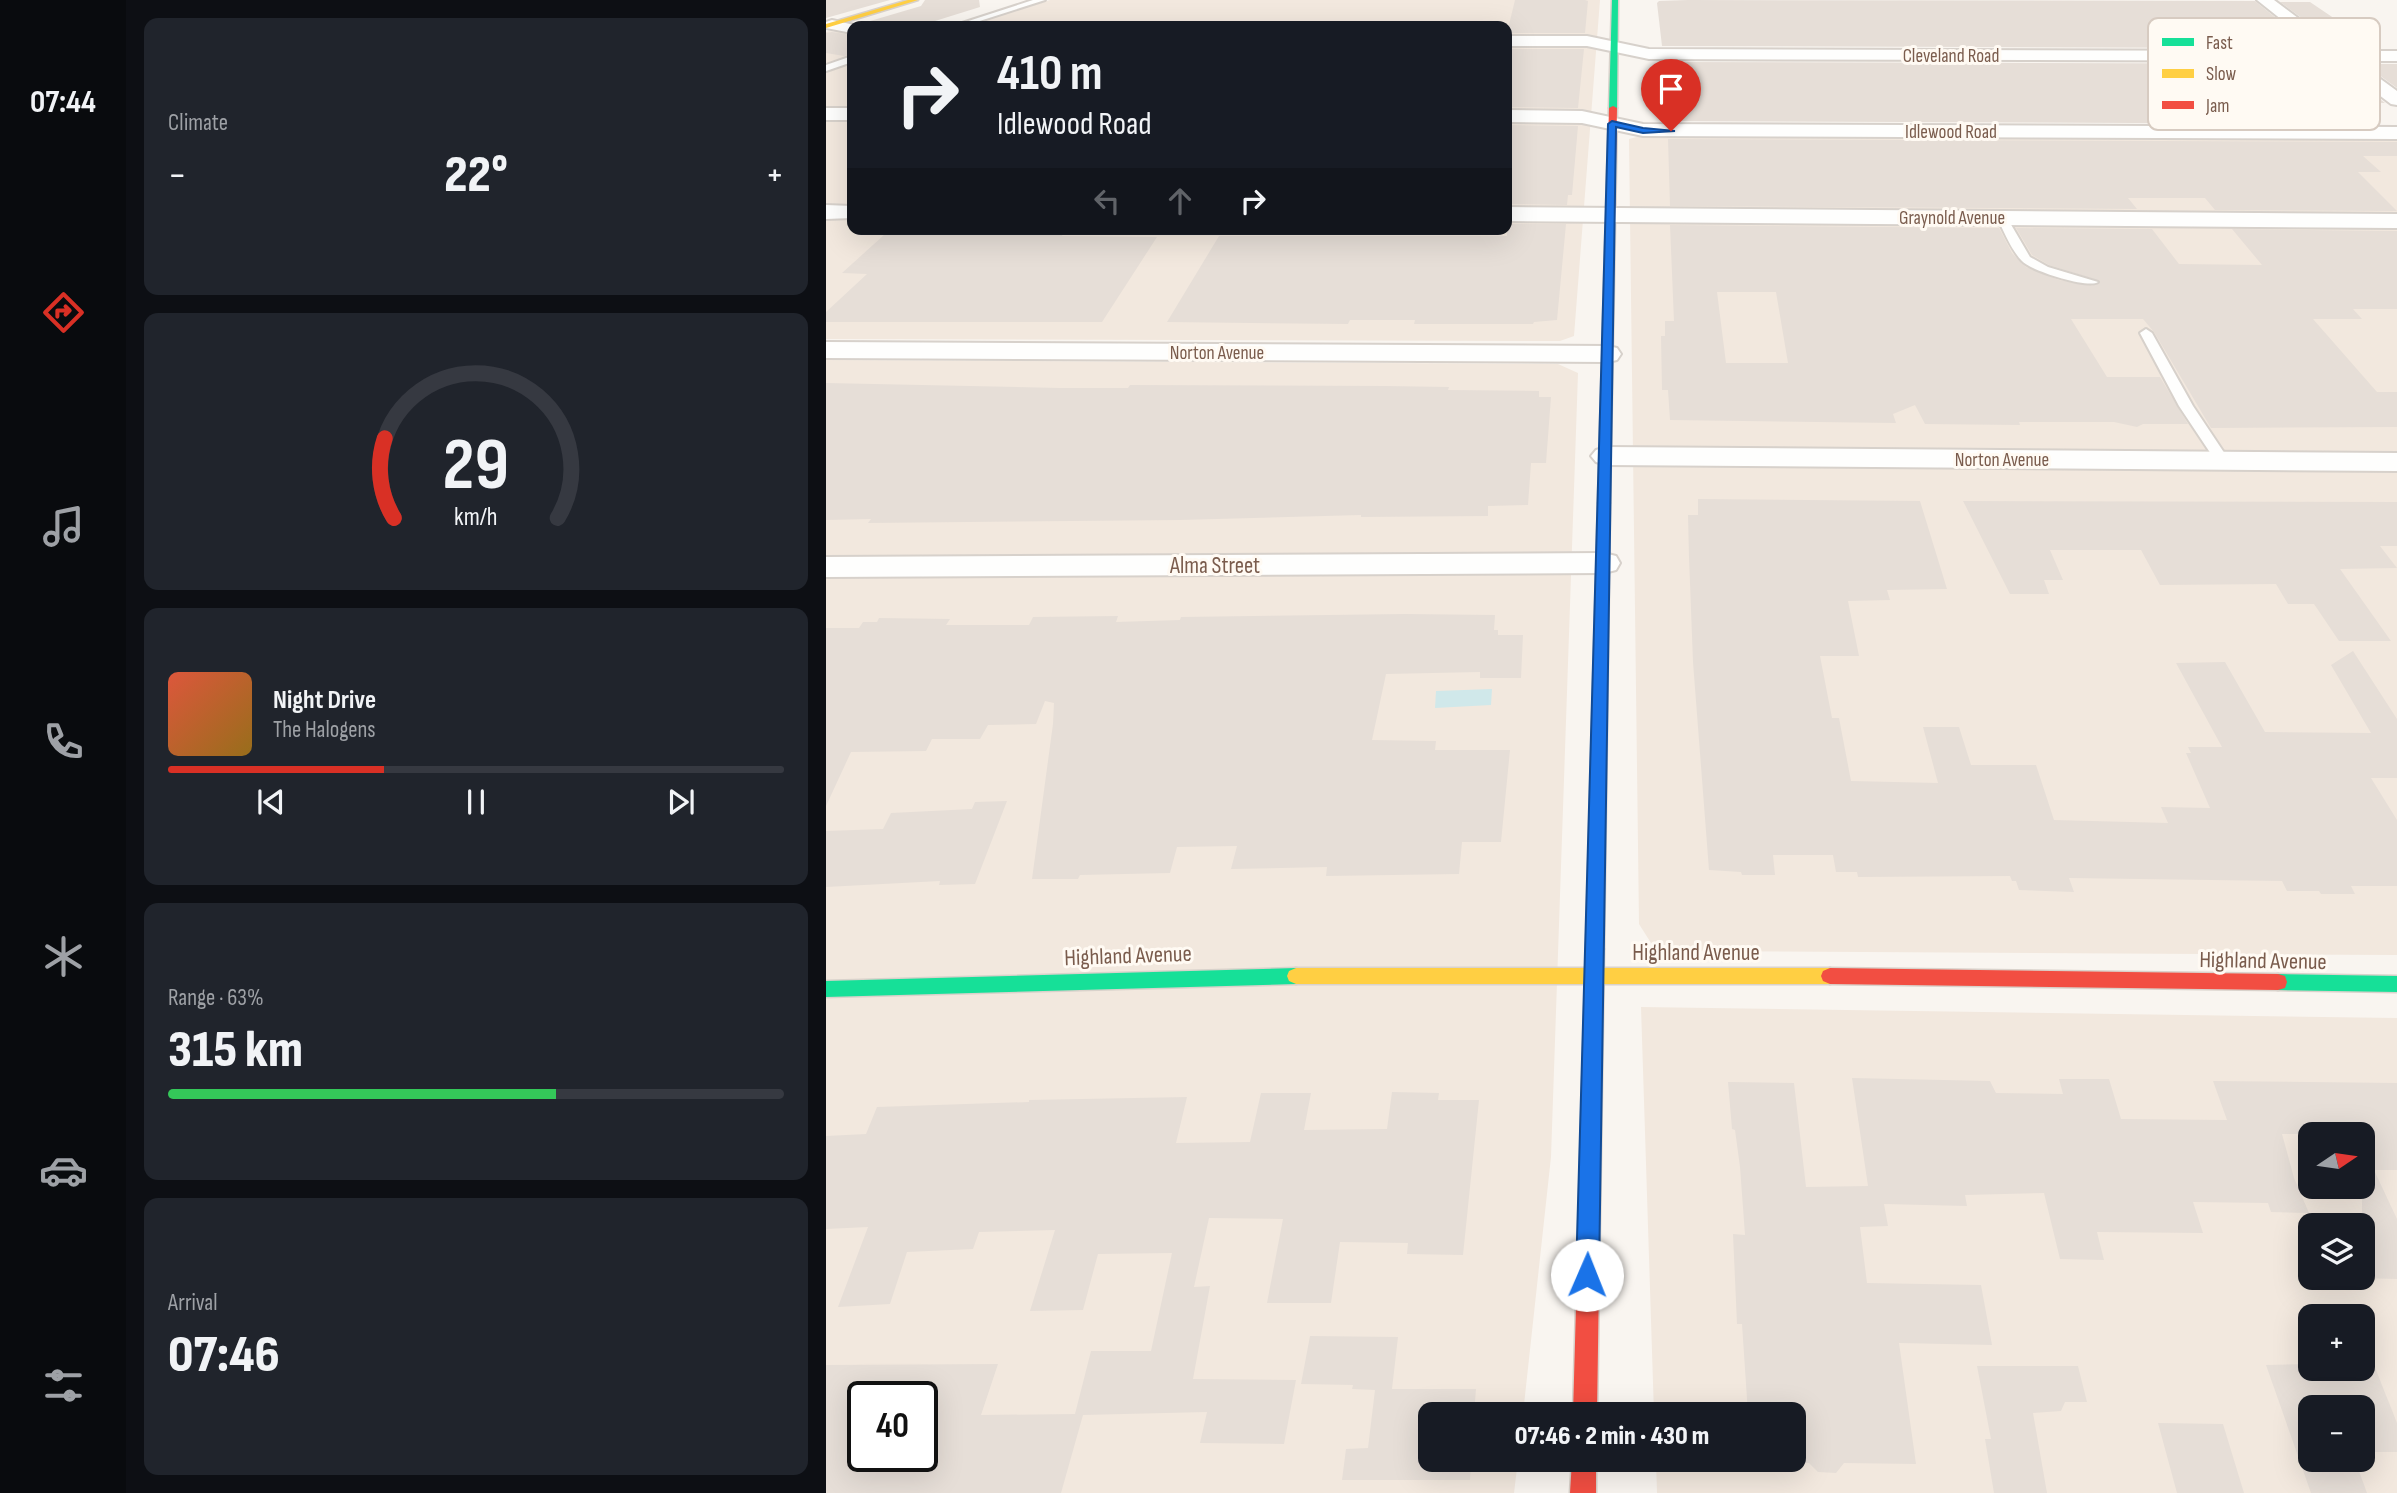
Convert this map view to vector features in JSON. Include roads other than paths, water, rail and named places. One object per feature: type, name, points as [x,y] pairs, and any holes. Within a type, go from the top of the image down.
[{"type":"street","points":[[828,21],[869,0]]},
{"type":"street","points":[[828,21],[915,0]]},
{"type":"street","points":[[1585,1402],[1615,0]]},
{"type":"street","points":[[2264,0],[2288,18]]},
{"type":"street","points":[[828,21],[847,27]]},
{"type":"street","name":"Cleveland Road","points":[[1512,41],[1587,41],[1648,54],[2148,55]]},
{"type":"street","points":[[2380,87],[2397,100]]},
{"type":"street","points":[[826,114],[847,114]]},
{"type":"street","name":"Idlewood Road","points":[[1512,116],[1582,117],[1643,131],[2397,133]]},
{"type":"street","points":[[826,212],[847,212]]},
{"type":"street","name":"Graynold Avenue","points":[[1512,214],[2397,221]]},
{"type":"street","name":"Norton Avenue","points":[[826,350],[1608,354]]},
{"type":"street","name":"Norton Avenue","points":[[1606,456],[2397,462]]},
{"type":"street","name":"Alma Street","points":[[826,566],[1604,563]]},
{"type":"street","name":"Highland Avenue","points":[[826,989],[1195,975],[1593,974],[2397,984]]},
{"type":"street","points":[[1583,1493],[1584,1472]]},
{"type":"lane","points":[[973,21],[1041,0]]},
{"type":"lane","points":[[826,68],[847,62]]},
{"type":"lane","points":[[2002,218],[2026,259],[2044,269],[2092,282]]},
{"type":"lane","points":[[2146,333],[2186,405],[2222,460]]},
{"type":"water","points":[[1492,689],[1491,705],[1435,708],[1436,691]]}]
